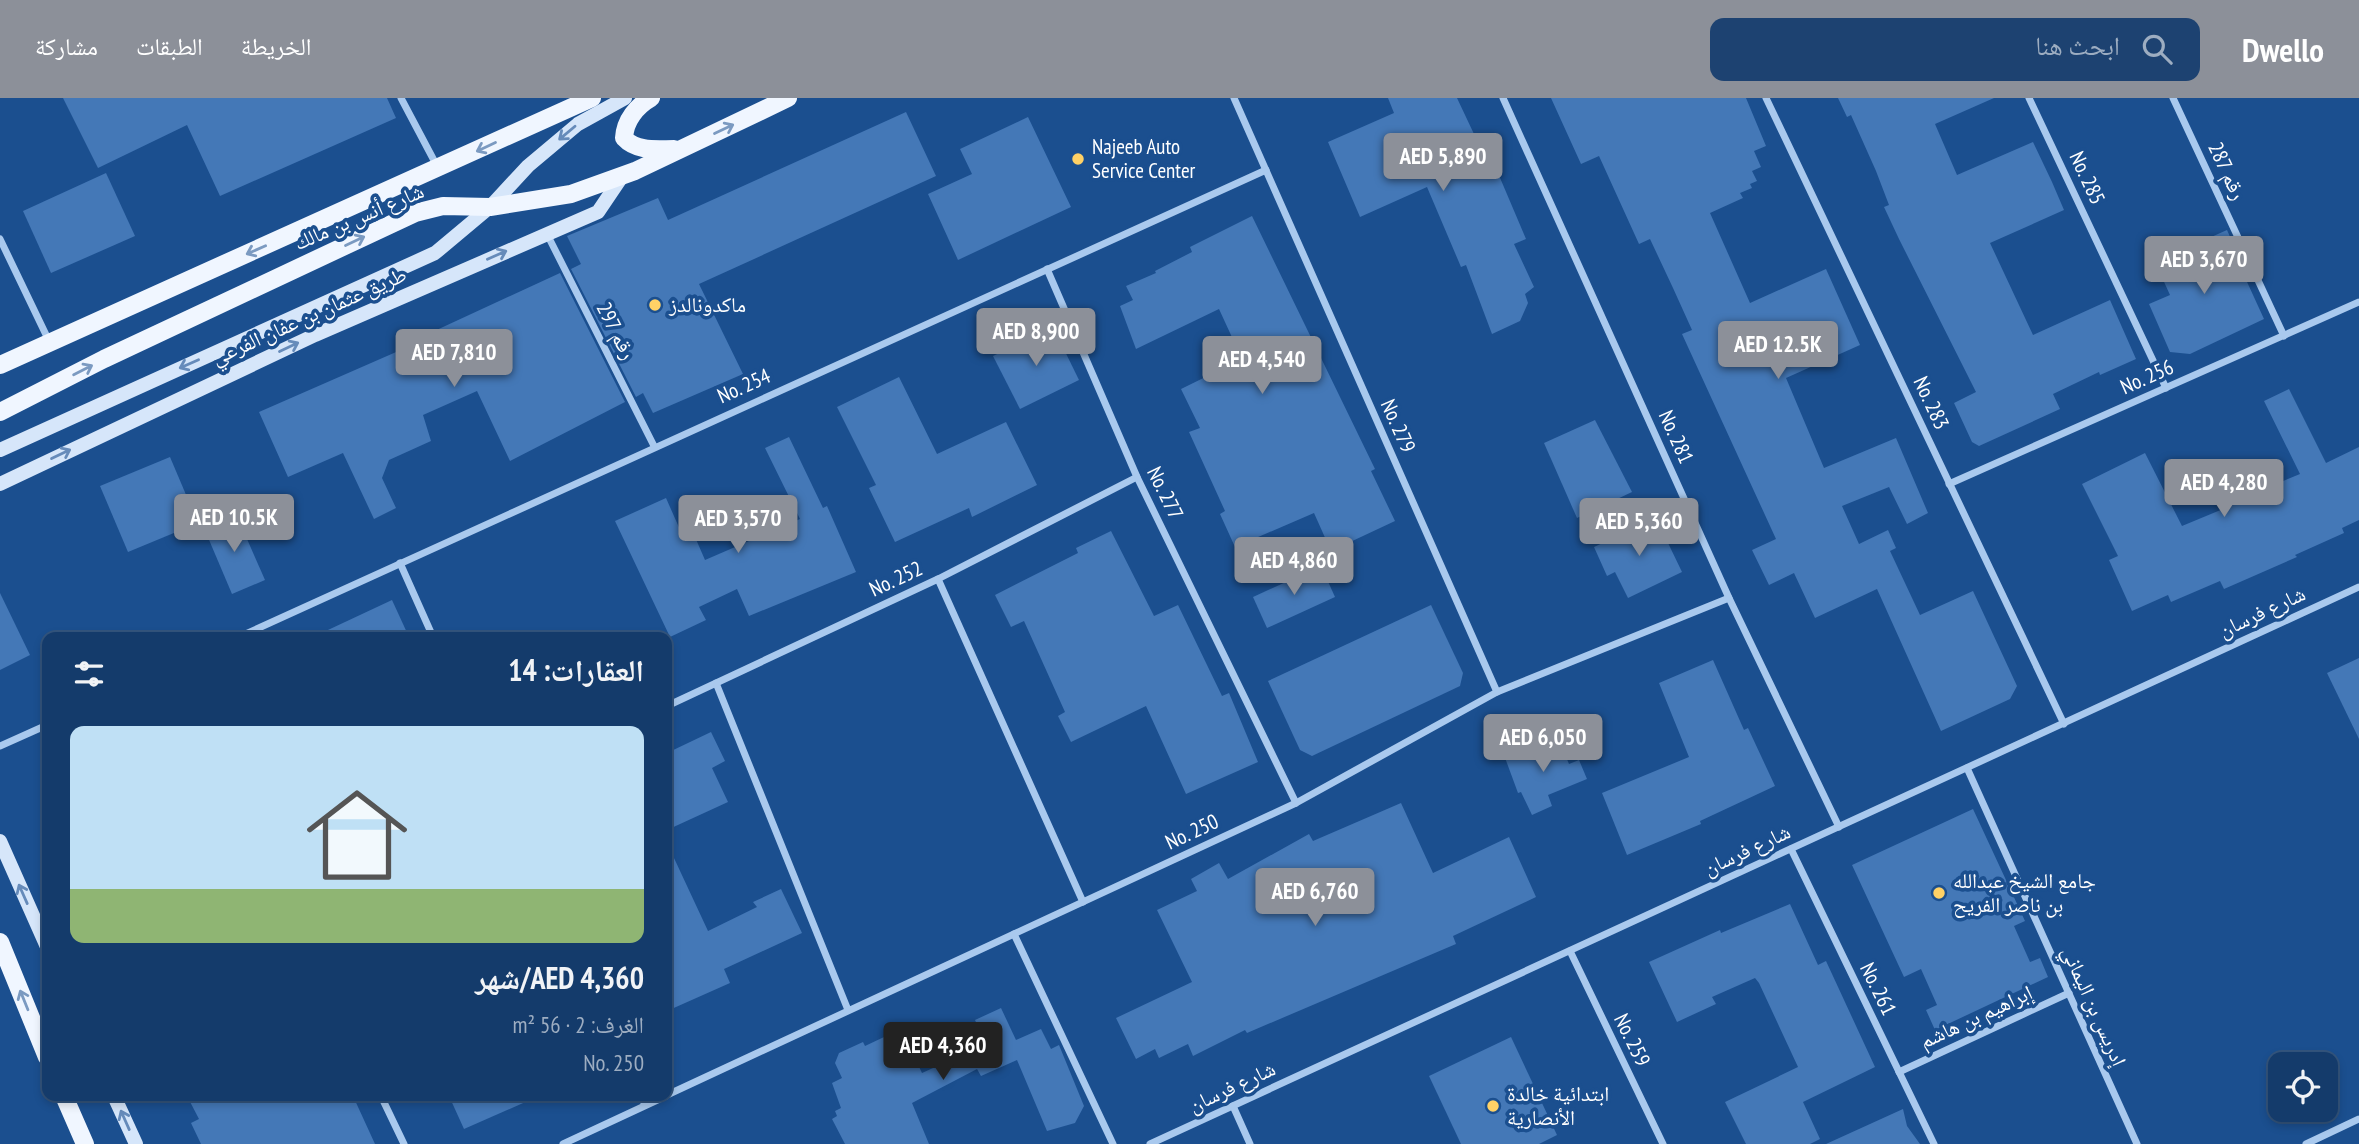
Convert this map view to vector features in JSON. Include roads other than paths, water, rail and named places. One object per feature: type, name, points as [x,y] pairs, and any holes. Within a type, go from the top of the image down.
[{"type":"main road","name":"شارع أنس بن مالك","points":[[0,365],[592,98]]},
{"type":"main road","points":[[0,450],[435,253],[490,207],[528,166],[578,124],[625,98]]},
{"type":"main road","points":[[651,98],[638,105],[625,129],[624,138],[631,145],[642,148],[680,149]]},
{"type":"main road","name":"شارع أنس بن مالك","points":[[0,412],[103,359],[415,214],[443,206],[490,207],[571,194],[623,175],[788,98]]},
{"type":"main road","name":"طريق عثمان بن عفان الفرعي","points":[[0,484],[315,335],[598,212],[623,175]]},
{"type":"main road","points":[[0,841],[42,936]]},
{"type":"main road","points":[[0,942],[42,1045]]},
{"type":"main road","points":[[66,1101],[86,1144]]},
{"type":"main road","points":[[116,1101],[136,1144]]},
{"type":"street","points":[[401,98],[438,169]]},
{"type":"street","name":"No. 279","points":[[1234,98],[1497,692]]},
{"type":"street","name":"No. 281","points":[[1503,98],[1729,598],[1839,827]]},
{"type":"street","name":"No. 283","points":[[1766,98],[2064,723]]},
{"type":"street","name":"No. 285","points":[[2029,98],[2166,388]]},
{"type":"street","name":"رقم 287","points":[[2173,98],[2284,336]]},
{"type":"street","name":"No. 254","points":[[250,632],[1266,170]]},
{"type":"street","name":"رقم 297","points":[[547,233],[654,446]]},
{"type":"street","points":[[0,239],[49,342]]},
{"type":"street","name":"No. 277","points":[[1047,269],[1137,477],[1296,803]]},
{"type":"street","name":"No. 256","points":[[1950,484],[2359,302]]},
{"type":"street","name":"No. 252","points":[[672,704],[937,579],[1137,477]]},
{"type":"street","points":[[400,563],[431,632]]},
{"type":"street","points":[[937,579],[1083,902]]},
{"type":"street","name":"شارع فرسان","points":[[1150,1144],[2359,587]]},
{"type":"street","name":"No. 250","points":[[672,1092],[1296,803],[1497,692],[1729,598]]},
{"type":"street","points":[[716,683],[848,1010]]},
{"type":"street","points":[[0,746],[42,727]]},
{"type":"street","name":"إدريس بن اليماني","points":[[1967,768],[2137,1144]]},
{"type":"street","name":"No. 261","points":[[1791,849],[1934,1144]]},
{"type":"street","points":[[1014,934],[1113,1144]]},
{"type":"street","name":"No. 259","points":[[1570,951],[1663,1144]]},
{"type":"street","name":"إبراهيم بن هاشم","points":[[1899,1072],[2069,993]]},
{"type":"street","points":[[383,1101],[404,1144]]},
{"type":"street","points":[[643,1101],[645,1105]]},
{"type":"street","name":"No. 250","points":[[563,1144],[653,1101]]},
{"type":"street","points":[[1233,1106],[1250,1144]]},
{"type":"street","points":[[2306,1144],[2359,1119]]},
{"type":"place","name":"Najeeb Auto Service Center","points":[[1078,159]]},
{"type":"place","name":"ماكدونالدز","points":[[655,305]]},
{"type":"place","name":"جامع الشيخ عبدالله بن ناصر الفريح","points":[[1939,893]]},
{"type":"place","name":"ابتدائية خالدة الأنصارية","points":[[1493,1106]]}]
